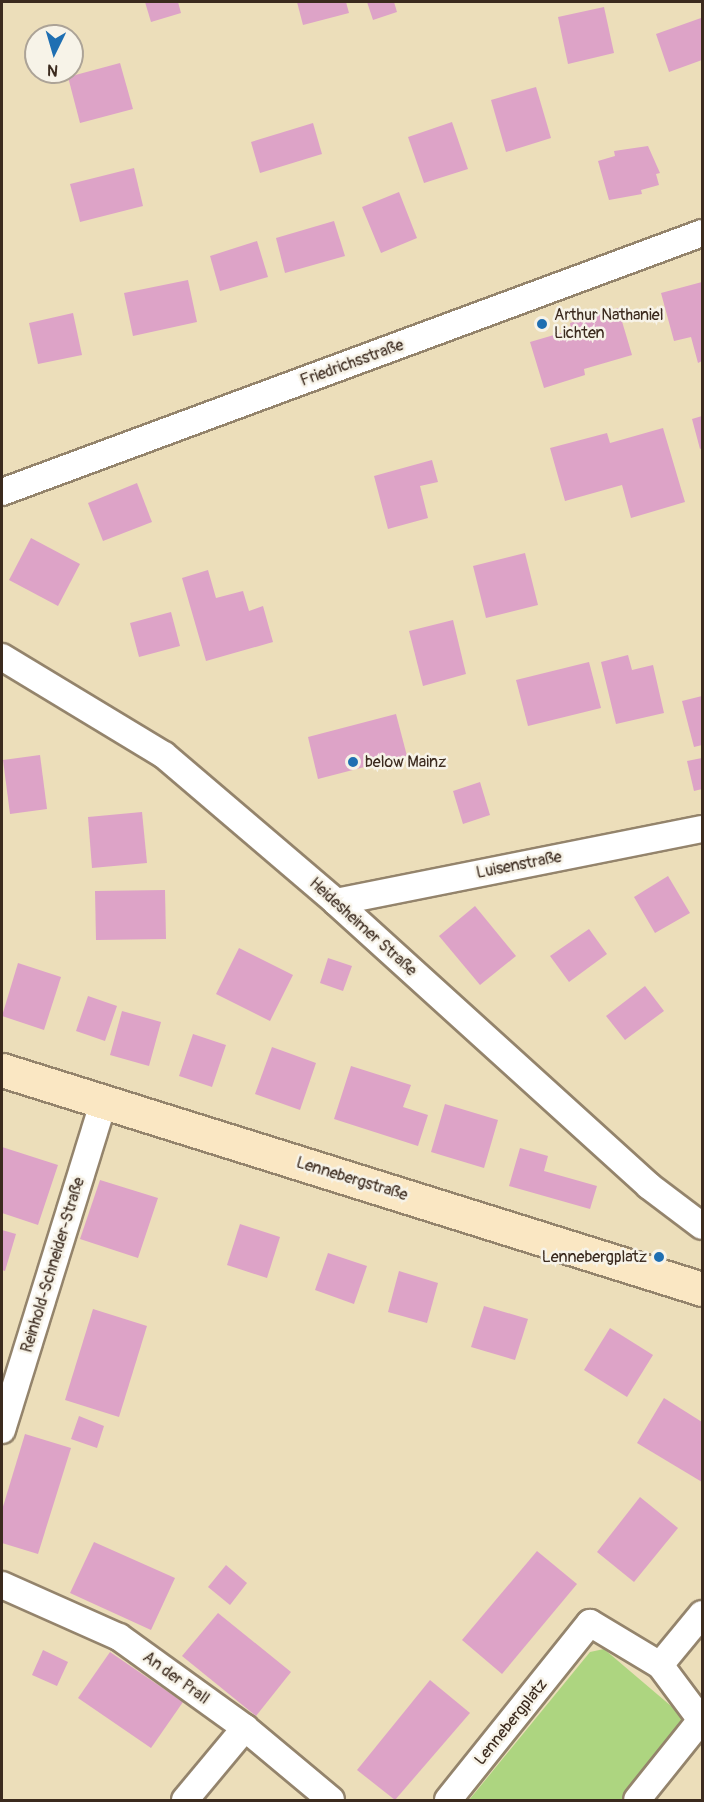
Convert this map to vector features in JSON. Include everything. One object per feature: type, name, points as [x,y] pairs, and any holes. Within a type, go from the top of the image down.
[{"type":"main road","name":"Lennebergstraße","points":[[2,1070],[702,1289]]},
{"type":"street","name":"Friedrichsstraße","points":[[2,492],[702,233]]},
{"type":"street","name":"Heidesheimer Straße","points":[[2,657],[164,755],[336,902],[649,1186],[702,1226]]},
{"type":"street","name":"Luisenstraße","points":[[336,902],[702,829]]},
{"type":"street","name":"Reinhold-Schneider-Straße","points":[[2,1430],[104,1101]]},
{"type":"street","name":"An der Prall","points":[[2,1585],[119,1638],[245,1728],[332,1800]]},
{"type":"street","points":[[660,1665],[702,1614]]},
{"type":"street","name":"Lennebergplatz","points":[[448,1800],[590,1623],[660,1665],[701,1720],[638,1800]]},
{"type":"street","points":[[185,1800],[245,1728]]},
{"type":"green space","points":[[604,1649],[684,1717],[685,1723],[626,1800],[469,1800],[590,1652]]},
{"type":"building","points":[[145,2],[178,2],[181,13],[151,22]]},
{"type":"building","points":[[297,2],[346,2],[349,13],[303,25]]},
{"type":"building","points":[[367,2],[394,2],[397,12],[373,20]]},
{"type":"building","points":[[604,7],[614,53],[568,64],[558,17]]},
{"type":"building","points":[[701,18],[702,60],[669,72],[656,34]]},
{"type":"building","points":[[120,63],[133,109],[80,123],[70,84],[84,84],[84,73]]},
{"type":"building","points":[[536,87],[551,138],[506,152],[491,100]]},
{"type":"building","points":[[452,122],[468,169],[424,183],[408,137]]},
{"type":"building","points":[[313,123],[322,154],[260,173],[251,142]]},
{"type":"building","points":[[648,146],[660,173],[656,174],[659,185],[641,190],[642,194],[609,200],[598,161],[615,156],[614,151]]},
{"type":"building","points":[[134,168],[143,206],[80,222],[70,184]]},
{"type":"building","points":[[399,192],[417,238],[381,253],[362,207]]},
{"type":"building","points":[[334,221],[345,256],[285,273],[276,238]]},
{"type":"building","points":[[257,241],[268,277],[220,291],[210,256]]},
{"type":"building","points":[[188,280],[197,322],[133,336],[124,293]]},
{"type":"building","points":[[702,282],[702,361],[698,363],[691,337],[674,341],[661,293]]},
{"type":"building","points":[[618,308],[632,355],[584,369],[585,375],[544,388],[530,342],[571,330],[570,323]]},
{"type":"building","points":[[73,313],[82,355],[38,364],[29,323]]},
{"type":"building","points":[[702,416],[702,448],[700,449],[692,419]]},
{"type":"building","points":[[663,428],[685,502],[631,518],[622,485],[565,501],[550,448],[607,433],[610,443]]},
{"type":"building","points":[[432,460],[438,482],[420,486],[428,518],[388,529],[374,476]]},
{"type":"building","points":[[137,483],[152,522],[103,541],[88,503]]},
{"type":"building","points":[[31,538],[80,564],[58,606],[9,580]]},
{"type":"building","points":[[525,553],[538,605],[486,618],[473,566]]},
{"type":"building","points":[[208,570],[216,598],[243,591],[249,611],[263,606],[273,642],[206,661],[182,578]]},
{"type":"building","points":[[171,612],[180,646],[139,657],[130,623]]},
{"type":"building","points":[[453,620],[466,674],[423,686],[409,631]]},
{"type":"building","points":[[628,655],[632,670],[653,665],[664,713],[616,724],[601,662]]},
{"type":"building","points":[[589,662],[601,708],[528,726],[516,680]]},
{"type":"building","points":[[702,696],[702,745],[694,747],[682,701]]},
{"type":"building","points":[[396,714],[407,756],[318,779],[308,737]]},
{"type":"building","points":[[40,755],[47,809],[10,814],[3,760]]},
{"type":"building","points":[[702,758],[702,789],[694,791],[687,761]]},
{"type":"building","points":[[480,782],[490,815],[463,824],[453,791]]},
{"type":"building","points":[[142,812],[147,863],[92,868],[88,817]]},
{"type":"building","points":[[668,876],[690,913],[655,933],[634,897]]},
{"type":"building","points":[[165,890],[166,939],[96,940],[95,891]]},
{"type":"building","points":[[475,906],[516,956],[480,985],[439,936]]},
{"type":"building","points":[[589,929],[607,954],[569,982],[550,956]]},
{"type":"building","points":[[239,948],[293,975],[270,1021],[216,994]]},
{"type":"building","points":[[328,958],[352,966],[343,991],[320,983]]},
{"type":"building","points":[[18,963],[61,977],[44,1030],[2,1016]]},
{"type":"building","points":[[645,986],[664,1011],[625,1040],[606,1016]]},
{"type":"building","points":[[88,996],[117,1006],[105,1041],[76,1031]]},
{"type":"building","points":[[122,1011],[161,1022],[149,1066],[110,1055]]},
{"type":"building","points":[[193,1034],[226,1045],[212,1087],[179,1076]]},
{"type":"building","points":[[272,1047],[316,1063],[300,1110],[255,1094]]},
{"type":"building","points":[[351,1066],[411,1085],[403,1107],[428,1115],[418,1146],[334,1119]]},
{"type":"building","points":[[445,1104],[498,1120],[484,1168],[431,1152]]},
{"type":"building","points":[[2,1147],[58,1165],[38,1225],[2,1213]]},
{"type":"building","points":[[520,1148],[548,1156],[544,1171],[597,1186],[590,1209],[509,1186]]},
{"type":"building","points":[[100,1180],[158,1198],[138,1258],[80,1239]]},
{"type":"building","points":[[240,1224],[280,1237],[267,1278],[227,1265]]},
{"type":"building","points":[[2,1230],[16,1234],[5,1271],[2,1270]]},
{"type":"building","points":[[328,1253],[367,1266],[354,1304],[315,1290]]},
{"type":"building","points":[[399,1271],[438,1283],[427,1323],[388,1312]]},
{"type":"building","points":[[484,1306],[528,1319],[515,1360],[471,1347]]},
{"type":"building","points":[[93,1309],[147,1326],[119,1417],[65,1400]]},
{"type":"building","points":[[610,1328],[653,1355],[627,1397],[584,1370]]},
{"type":"building","points":[[664,1398],[702,1422],[702,1482],[637,1443]]},
{"type":"building","points":[[79,1416],[104,1426],[97,1448],[71,1439]]},
{"type":"building","points":[[25,1434],[71,1448],[38,1554],[2,1543],[2,1510]]},
{"type":"building","points":[[640,1497],[678,1528],[634,1582],[597,1552]]},
{"type":"building","points":[[94,1542],[175,1578],[151,1630],[70,1593]]},
{"type":"building","points":[[537,1551],[577,1584],[502,1674],[462,1640]]},
{"type":"building","points":[[226,1565],[247,1583],[230,1605],[208,1587]]},
{"type":"building","points":[[218,1613],[291,1672],[256,1716],[182,1656]]},
{"type":"building","points":[[43,1650],[68,1662],[57,1686],[32,1675]]},
{"type":"building","points":[[110,1652],[183,1702],[151,1748],[78,1698]]},
{"type":"building","points":[[430,1680],[470,1713],[395,1800],[357,1770]]},
{"type":"place","name":"Arthur Nathaniel Lichten","points":[[542,324]]},
{"type":"place","name":"below Mainz","points":[[353,762]]},
{"type":"place","name":"Lennebergplatz","points":[[659,1257]]}]
